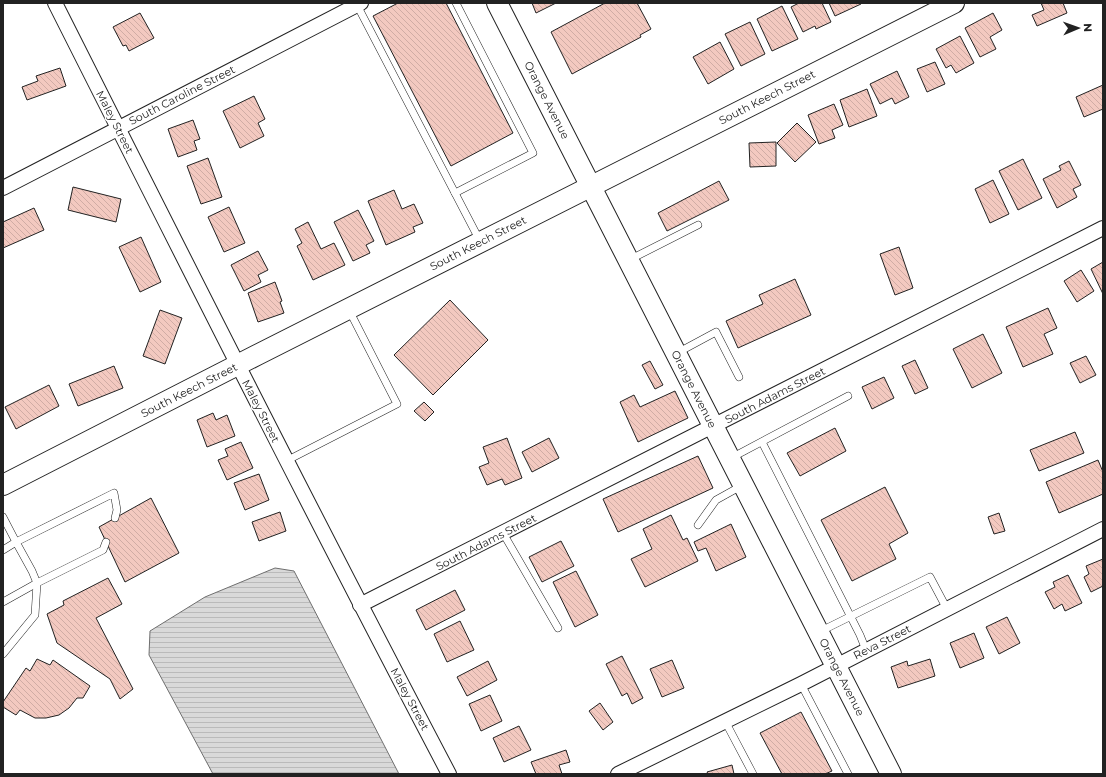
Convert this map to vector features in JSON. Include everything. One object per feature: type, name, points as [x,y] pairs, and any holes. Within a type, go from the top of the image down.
[{"type":"street","name":"Maley Street","points":[[55,3],[286,461],[449,774]]},
{"type":"street","name":"Orange Avenue","points":[[497,3],[891,774]]},
{"type":"street","name":"South Keech Street","points":[[3,486],[237,365],[954,3]]},
{"type":"street","name":"South Caroline Street","points":[[3,188],[359,4]]},
{"type":"street","name":"South Adams Street","points":[[360,605],[1103,228]]},
{"type":"street","name":"Reva Street","points":[[618,774],[725,720],[801,684],[1103,529]]},
{"type":"lane","points":[[455,193],[533,153],[456,3]]},
{"type":"lane","points":[[359,4],[480,242]]},
{"type":"lane","points":[[628,260],[698,225]]},
{"type":"lane","points":[[286,461],[397,404],[348,309]]},
{"type":"lane","points":[[676,353],[716,332],[739,377]]},
{"type":"lane","points":[[730,459],[848,396]]},
{"type":"lane","points":[[762,442],[851,616],[866,650]]},
{"type":"lane","points":[[698,525],[716,500],[743,485]]},
{"type":"lane","points":[[3,550],[114,493],[117,510],[114,518]]},
{"type":"lane","points":[[3,517],[32,571],[37,584],[35,615],[3,654]]},
{"type":"lane","points":[[503,533],[558,628]]},
{"type":"lane","points":[[3,602],[103,550],[106,542]]},
{"type":"lane","points":[[819,632],[930,577],[947,609]]},
{"type":"lane","points":[[801,684],[848,774]]},
{"type":"lane","points":[[725,720],[753,774]]},
{"type":"shaded area","points":[[275,568],[294,571],[399,774],[213,774],[149,655],[150,631],[205,597]]},
{"type":"building","points":[[398,3],[446,3],[513,133],[451,166],[373,16]]},
{"type":"building","points":[[532,3],[556,3],[536,13]]},
{"type":"building","points":[[605,3],[637,3],[651,29],[640,35],[641,37],[572,74],[551,32]]},
{"type":"building","points":[[799,3],[822,3],[831,22],[816,29],[815,26],[803,32],[791,7]]},
{"type":"building","points":[[829,3],[861,3],[861,4],[835,16]]},
{"type":"building","points":[[1041,3],[1063,3],[1067,13],[1037,26],[1032,15],[1044,10]]},
{"type":"building","points":[[782,6],[798,39],[772,51],[757,19]]},
{"type":"building","points":[[140,13],[154,38],[129,51],[126,45],[123,46],[113,27]]},
{"type":"building","points":[[993,13],[1002,30],[990,37],[996,49],[980,57],[965,28]]},
{"type":"building","points":[[750,22],[765,54],[741,66],[725,34]]},
{"type":"building","points":[[960,36],[974,63],[956,73],[951,65],[946,68],[936,49]]},
{"type":"building","points":[[720,42],[734,69],[708,84],[693,57]]},
{"type":"building","points":[[935,62],[945,84],[927,92],[917,69]]},
{"type":"building","points":[[60,68],[66,86],[27,100],[22,87],[38,81],[36,76]]},
{"type":"building","points":[[897,71],[909,97],[895,104],[892,98],[880,104],[870,84]]},
{"type":"building","points":[[1103,85],[1103,109],[1084,117],[1076,97]]},
{"type":"building","points":[[867,89],[877,116],[849,127],[840,100]]},
{"type":"building","points":[[254,96],[265,119],[258,123],[264,136],[240,148],[223,111]]},
{"type":"building","points":[[834,104],[843,125],[832,130],[835,138],[819,144],[808,115]]},
{"type":"building","points":[[193,120],[200,139],[194,141],[197,150],[178,157],[168,129]]},
{"type":"building","points":[[797,123],[816,142],[795,162],[777,143]]},
{"type":"building","points":[[776,142],[776,166],[750,167],[749,143]]},
{"type":"building","points":[[208,158],[222,197],[201,204],[187,166]]},
{"type":"building","points":[[1023,159],[1042,198],[1018,210],[999,171]]},
{"type":"building","points":[[1069,161],[1081,185],[1073,189],[1077,197],[1057,208],[1043,179],[1061,170],[1059,166]]},
{"type":"building","points":[[993,180],[1009,214],[990,223],[975,189]]},
{"type":"building","points":[[719,181],[729,200],[667,231],[658,213]]},
{"type":"building","points":[[73,187],[121,199],[116,222],[68,210]]},
{"type":"building","points":[[394,190],[402,209],[414,204],[423,223],[413,227],[415,232],[386,245],[368,201]]},
{"type":"building","points":[[229,207],[245,243],[224,252],[208,217]]},
{"type":"building","points":[[34,208],[44,230],[3,248],[3,222]]},
{"type":"building","points":[[358,210],[374,241],[366,245],[370,253],[353,261],[334,222]]},
{"type":"building","points":[[308,222],[321,249],[334,243],[345,265],[313,280],[297,246],[302,243],[295,229]]},
{"type":"building","points":[[141,237],[161,282],[140,292],[119,247]]},
{"type":"building","points":[[899,247],[913,288],[895,295],[880,254]]},
{"type":"building","points":[[258,251],[268,270],[258,275],[261,282],[244,291],[231,265]]},
{"type":"building","points":[[1103,262],[1103,294],[1091,269]]},
{"type":"building","points":[[1081,270],[1094,291],[1077,302],[1064,281]]},
{"type":"building","points":[[795,279],[811,315],[738,348],[726,321],[763,304],[759,295]]},
{"type":"building","points":[[275,282],[282,301],[280,302],[284,313],[258,322],[248,293]]},
{"type":"building","points":[[450,300],[488,340],[433,395],[394,355]]},
{"type":"building","points":[[1048,308],[1057,328],[1044,334],[1053,354],[1023,367],[1006,327]]},
{"type":"building","points":[[160,310],[182,318],[165,364],[143,356]]},
{"type":"building","points":[[983,334],[1002,373],[972,388],[953,349]]},
{"type":"building","points":[[1086,356],[1096,375],[1080,383],[1070,363]]},
{"type":"building","points":[[915,360],[928,388],[915,394],[902,366]]},
{"type":"building","points":[[650,361],[663,385],[655,389],[642,365]]},
{"type":"building","points":[[114,366],[123,388],[78,406],[69,384]]},
{"type":"building","points":[[884,377],[894,398],[872,409],[862,387]]},
{"type":"building","points":[[49,385],[59,406],[16,429],[5,407]]},
{"type":"building","points":[[675,391],[688,418],[638,442],[620,402],[634,395],[640,407]]},
{"type":"building","points":[[424,402],[434,412],[425,421],[414,411]]},
{"type":"building","points":[[213,413],[216,420],[227,415],[235,436],[207,447],[197,420]]},
{"type":"building","points":[[835,428],[846,451],[800,476],[787,453]]},
{"type":"building","points":[[1075,432],[1084,453],[1039,471],[1030,450]]},
{"type":"building","points":[[507,438],[522,478],[505,485],[502,479],[487,485],[479,467],[489,463],[483,447]]},
{"type":"building","points":[[549,438],[559,458],[532,472],[522,452]]},
{"type":"building","points":[[241,442],[253,468],[227,480],[218,460],[228,456],[225,449]]},
{"type":"building","points":[[698,456],[713,488],[618,532],[603,499]]},
{"type":"building","points":[[1098,460],[1103,472],[1103,494],[1059,513],[1046,482]]},
{"type":"building","points":[[259,474],[269,500],[245,510],[234,483]]},
{"type":"building","points":[[885,487],[908,533],[889,544],[896,559],[852,581],[821,520]]},
{"type":"building","points":[[151,498],[179,553],[125,582],[99,527]]},
{"type":"building","points":[[280,512],[286,531],[259,541],[252,522]]},
{"type":"building","points":[[999,513],[1005,531],[994,534],[988,517]]},
{"type":"building","points":[[671,515],[683,540],[687,538],[698,561],[645,587],[631,559],[652,549],[643,529]]},
{"type":"building","points":[[731,524],[746,557],[716,571],[706,548],[698,551],[694,542]]},
{"type":"building","points":[[561,541],[574,566],[542,582],[529,557]]},
{"type":"building","points":[[1103,559],[1103,586],[1091,592],[1084,577],[1089,574],[1086,566]]},
{"type":"building","points":[[576,571],[598,615],[575,627],[553,582]]},
{"type":"building","points":[[1068,575],[1082,603],[1065,611],[1062,604],[1054,609],[1045,592],[1055,587],[1053,582]]},
{"type":"building","points":[[108,578],[122,604],[96,618],[133,689],[120,699],[110,679],[57,643],[47,614],[64,605],[63,601]]},
{"type":"building","points":[[455,590],[465,610],[426,630],[416,610]]},
{"type":"building","points":[[1007,617],[1020,643],[999,654],[986,627]]},
{"type":"building","points":[[460,621],[474,650],[447,662],[434,634]]},
{"type":"building","points":[[974,633],[984,658],[960,668],[950,643]]},
{"type":"building","points":[[622,656],[643,698],[632,704],[627,693],[622,696],[606,664]]},
{"type":"building","points":[[37,659],[50,665],[53,660],[90,686],[83,698],[77,698],[69,708],[59,715],[46,718],[35,718],[20,710],[16,715],[3,707],[3,702],[26,668],[30,671]]},
{"type":"building","points":[[930,659],[935,676],[898,688],[891,667],[907,661],[908,666]]},
{"type":"building","points":[[672,660],[684,688],[662,697],[650,669]]},
{"type":"building","points":[[488,661],[497,680],[467,696],[457,677]]},
{"type":"building","points":[[490,695],[502,721],[481,731],[469,704]]},
{"type":"building","points":[[600,703],[613,722],[603,730],[589,711]]},
{"type":"building","points":[[801,712],[832,771],[825,774],[782,774],[760,733]]},
{"type":"building","points":[[519,726],[531,750],[504,762],[493,738]]},
{"type":"building","points":[[566,750],[570,762],[559,765],[562,774],[536,774],[531,762]]},
{"type":"building","points":[[732,765],[734,774],[708,774],[707,772]]}]
